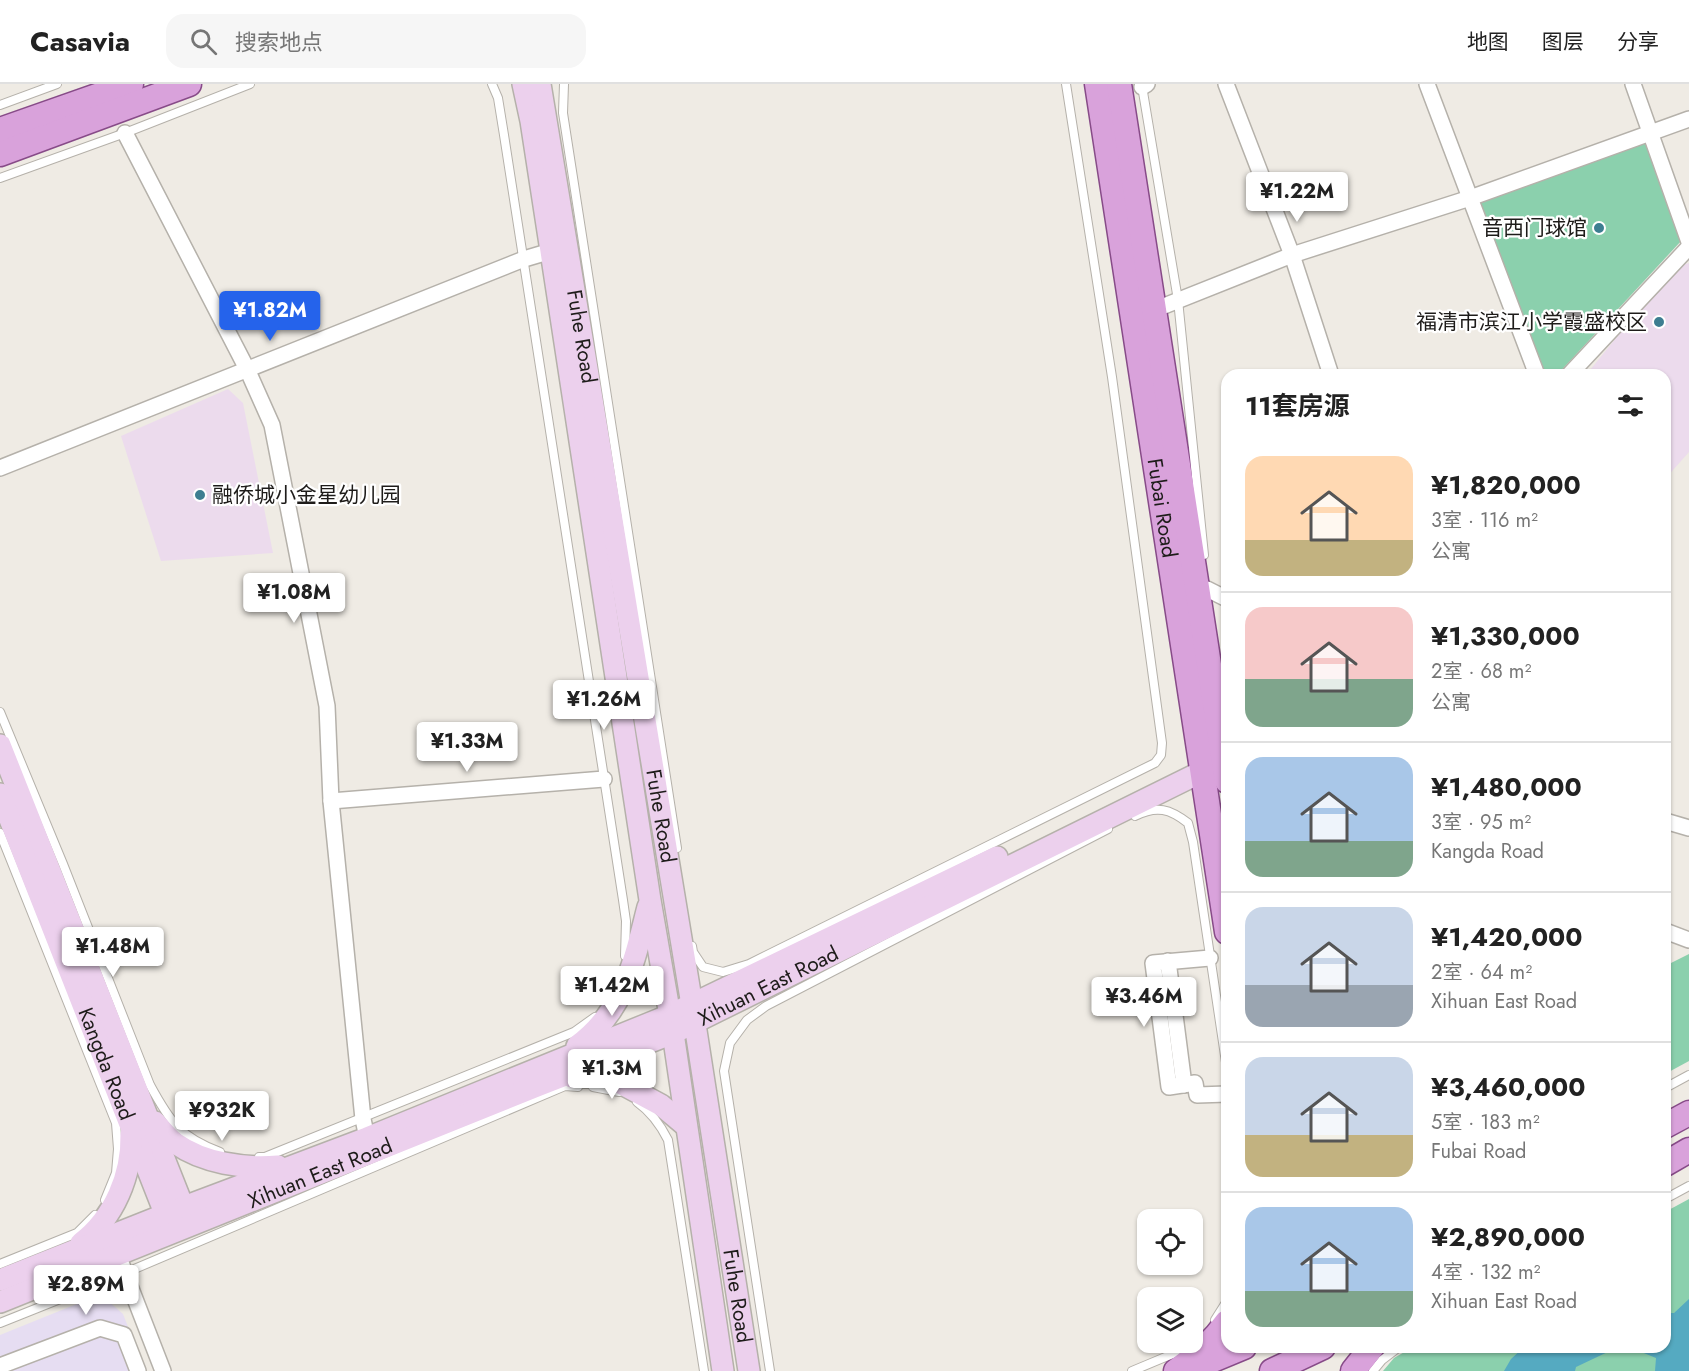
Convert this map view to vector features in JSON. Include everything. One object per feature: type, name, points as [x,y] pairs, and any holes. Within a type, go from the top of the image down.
[{"type":"main road","points":[[0,130],[131,84]]},
{"type":"main road","points":[[0,154],[189,84]]},
{"type":"main road","name":"Fubai Road","points":[[1097,84],[1218,762]]},
{"type":"main road","name":"Fubai Road","points":[[1137,85],[1154,310],[1218,762],[1221,819]]},
{"type":"main road","points":[[1671,1123],[1689,1113]]},
{"type":"main road","points":[[1671,1160],[1689,1150]]},
{"type":"main road","points":[[1176,1371],[1216,1338],[1220,1322]]},
{"type":"main road","points":[[1185,1371],[1229,1353]]},
{"type":"main road","points":[[1353,1371],[1367,1353]]},
{"type":"main road","points":[[1281,1364],[1312,1355]]},
{"type":"street","points":[[512,84],[539,124]]},
{"type":"street","name":"Fuhe Road","points":[[523,84],[539,124],[693,1014],[749,1371]]},
{"type":"street","name":"Fuhe Road","points":[[540,84],[539,124],[551,250],[723,1371]]},
{"type":"street","points":[[539,124],[549,84]]},
{"type":"street","points":[[1226,84],[1292,255],[1329,369]]},
{"type":"street","points":[[1427,84],[1535,369]]},
{"type":"street","points":[[1633,84],[1689,242]]},
{"type":"street","points":[[1154,310],[1292,255],[1470,198],[1689,119]]},
{"type":"street","points":[[125,133],[248,369],[272,425],[327,706],[331,801],[365,1128]]},
{"type":"street","points":[[1575,369],[1689,247]]},
{"type":"street","points":[[0,468],[551,250]]},
{"type":"street","points":[[1207,589],[1221,596]]},
{"type":"street","name":"Kangda Road","points":[[0,745],[138,1119],[178,1220]]},
{"type":"street","name":"Xihuan East Road","points":[[0,1280],[68,1253],[178,1220],[537,1086],[693,1014],[1218,762]]},
{"type":"street","points":[[331,801],[604,779]]},
{"type":"street","name":"Kangda Road","points":[[0,794],[138,1119]]},
{"type":"street","points":[[1671,823],[1689,828]]},
{"type":"street","points":[[558,1060],[601,1026],[616,1002],[633,964],[650,900]]},
{"type":"street","points":[[1671,932],[1689,940]]},
{"type":"street","points":[[1210,958],[1153,963],[1169,1087],[1195,1083],[1197,1095],[1221,1094]]},
{"type":"street","name":"Xihuan East Road","points":[[0,1302],[122,1264],[178,1220],[300,1163],[365,1128],[558,1060],[671,1024]]},
{"type":"street","points":[[537,1086],[577,1076],[609,1077],[661,1106],[686,1126]]},
{"type":"street","points":[[68,1253],[89,1237],[111,1211],[130,1164],[138,1119],[188,1151],[220,1162],[239,1166],[264,1167],[300,1163]]},
{"type":"street","points":[[122,1264],[162,1371]]},
{"type":"street","points":[[2,1363],[100,1329],[124,1335],[134,1368]]},
{"type":"lane","points":[[0,105],[57,84]]},
{"type":"lane","points":[[0,178],[125,133],[250,84]]},
{"type":"lane","points":[[254,1157],[265,1157],[365,1128],[574,1032],[600,1013],[622,975],[626,950],[625,910],[524,259],[498,98],[492,84]]},
{"type":"lane","points":[[564,84],[563,113],[678,858]]},
{"type":"lane","points":[[691,940],[693,952],[703,968],[723,972],[748,964],[1155,763],[1161,755],[1162,743],[1112,377],[1066,84]]},
{"type":"lane","points":[[1137,85],[1178,300],[1205,566]]},
{"type":"lane","points":[[0,712],[150,1085],[165,1113],[184,1135],[202,1145],[232,1155]]},
{"type":"lane","points":[[1128,819],[1158,809],[1174,813],[1188,823],[1193,842],[1221,1030]]},
{"type":"lane","points":[[770,1371],[724,1071],[730,1043],[747,1020],[766,1006],[1118,824]]},
{"type":"lane","points":[[0,833],[116,1123],[118,1149],[116,1173],[102,1208],[77,1233],[0,1264]]},
{"type":"lane","points":[[1671,1085],[1689,1075]]},
{"type":"lane","points":[[0,1323],[122,1264],[565,1086],[600,1087],[624,1093],[641,1105],[657,1122],[668,1140],[704,1371]]},
{"type":"lane","points":[[1671,1196],[1689,1186]]},
{"type":"lane","points":[[1132,1371],[1175,1353]]},
{"type":"lane","points":[[1373,1371],[1391,1353]]},
{"type":"shaded area","name":"福清市滨江小学霞盛校区","points":[[1689,263],[1689,452],[1671,472],[1671,369],[1591,369],[1673,268]]},
{"type":"shaded area","name":"融侨城小金星幼儿园","points":[[228,389],[243,403],[273,553],[161,561],[121,436]]},
{"type":"shaded area","points":[[94,1297],[107,1300],[123,1314],[145,1371],[0,1371],[0,1335]]},
{"type":"green space","points":[[1645,143],[1682,240],[1563,369],[1543,369],[1479,201]]},
{"type":"green space","points":[[1689,954],[1689,1061],[1671,1071],[1671,963]]},
{"type":"green space","points":[[1689,1199],[1689,1371],[1383,1371],[1394,1358],[1403,1353],[1671,1353],[1671,1209]]},
{"type":"water","points":[[1689,1299],[1689,1371],[1655,1371],[1656,1358],[1644,1353],[1671,1353],[1671,1313],[1674,1313]]},
{"type":"water","points":[[1518,1353],[1606,1353],[1576,1367],[1575,1371],[1504,1371]]},
{"type":"place","name":"音西门球馆","points":[[1599,228]]},
{"type":"place","name":"福清市滨江小学霞盛校区","points":[[1659,322]]},
{"type":"place","name":"融侨城小金星幼儿园","points":[[200,495]]}]
